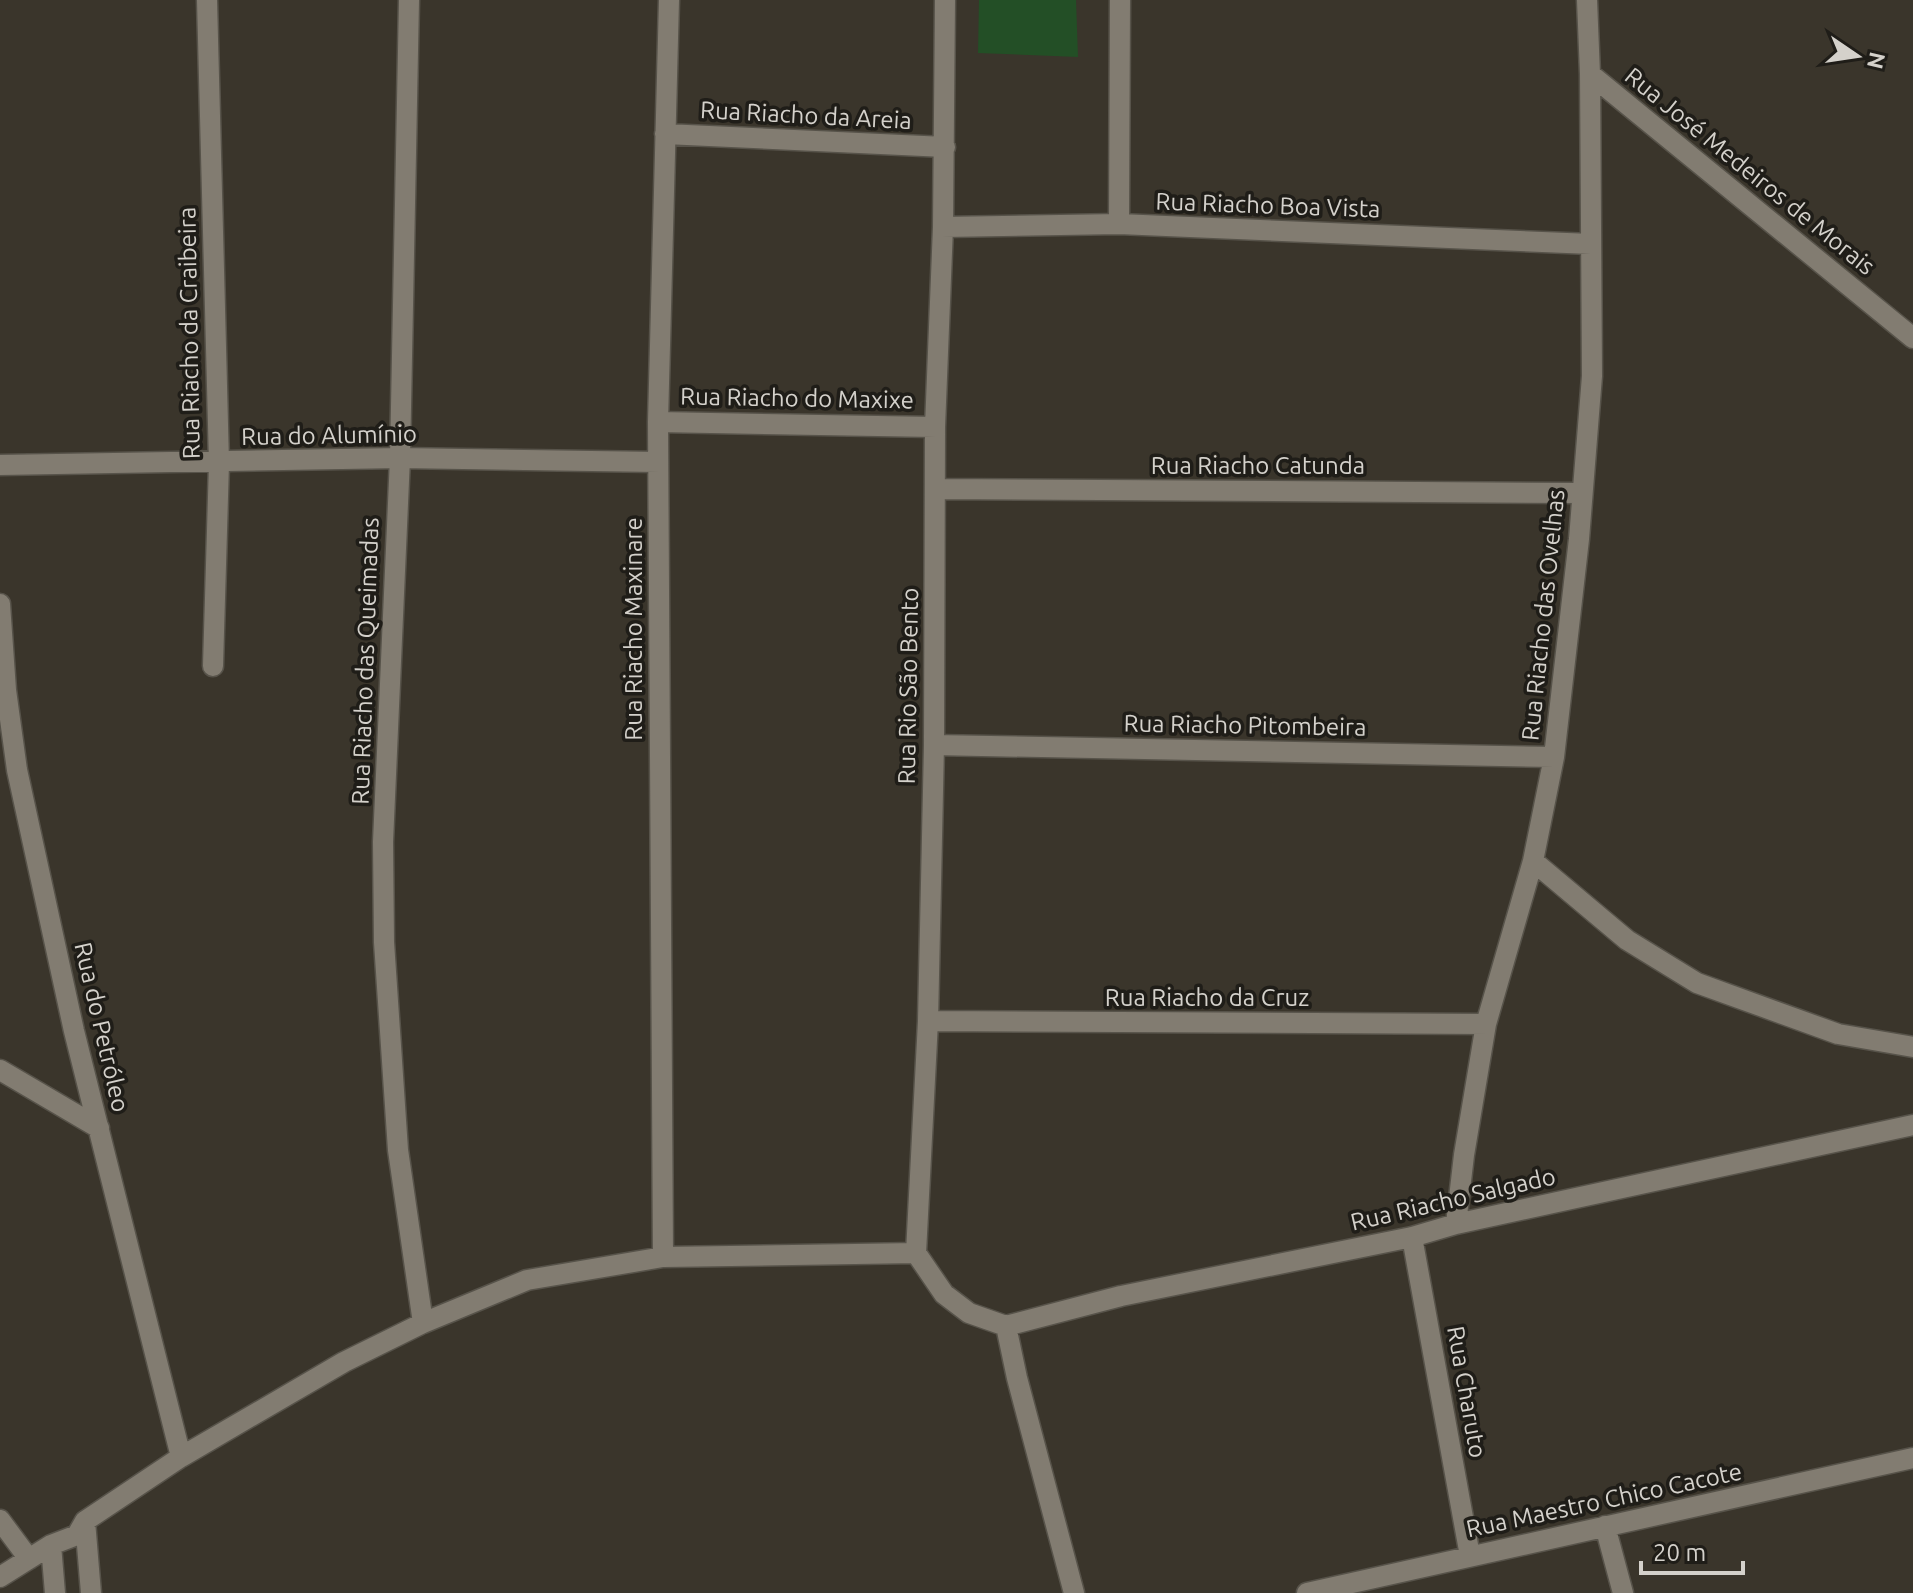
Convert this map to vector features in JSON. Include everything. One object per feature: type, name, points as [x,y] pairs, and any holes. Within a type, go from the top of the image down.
[{"type":"street","name":"Rua Riacho da Craibeira","points":[[207,0],[219,463],[213,666]]},
{"type":"street","name":"Rua Riacho das Queimadas","points":[[409,0],[400,458],[383,842],[384,942],[398,1150],[423,1323]]},
{"type":"street","name":"Rua Riacho Maxinare","points":[[663,1257],[658,422],[669,0]]},
{"type":"street","name":"Rua Rio São Bento","points":[[916,1253],[928,1021],[934,745],[935,427],[945,147],[945,0]]},
{"type":"street","points":[[1119,224],[1120,0]]},
{"type":"street","name":"Rua Riacho das Ovelhas","points":[[1456,1224],[1486,1024],[1533,861],[1554,757],[1579,539],[1592,376],[1587,0]]},
{"type":"street","name":"Rua José Medeiros de Morais","points":[[1590,74],[1913,338]]},
{"type":"street","name":"Rua Riacho da Areia","points":[[665,134],[945,147]]},
{"type":"street","name":"Rua Riacho Boa Vista","points":[[943,227],[1119,224],[1591,244]]},
{"type":"street","name":"Rua Riacho do Maxixe","points":[[658,422],[935,427]]},
{"type":"street","name":"Rua do Alumínio","points":[[0,465],[400,458],[658,462]]},
{"type":"street","name":"Rua Riacho Catunda","points":[[935,489],[1581,493]]},
{"type":"street","name":"Rua do Petróleo","points":[[0,604],[6,690],[17,770],[74,1031],[181,1457]]},
{"type":"street","name":"Rua Riacho Pitombeira","points":[[934,745],[1554,757]]},
{"type":"street","points":[[1533,861],[1627,940],[1697,983],[1838,1034],[1913,1047]]},
{"type":"street","name":"Rua Riacho da Cruz","points":[[928,1021],[1486,1024]]},
{"type":"street","points":[[0,1070],[99,1128]]},
{"type":"street","name":"Rua Riacho Salgado","points":[[1006,1326],[1121,1296],[1412,1237],[1456,1224],[1913,1125]]},
{"type":"street","name":"Rua Charuto","points":[[1412,1237],[1470,1556]]},
{"type":"street","points":[[0,1577],[51,1545],[77,1535],[85,1521],[181,1457],[344,1362],[423,1323],[527,1280],[663,1257],[916,1253],[944,1294],[969,1313],[1006,1326],[1074,1593]]},
{"type":"street","name":"Rua Maestro Chico Cacote","points":[[1307,1593],[1913,1458]]},
{"type":"street","points":[[0,1520],[29,1559]]},
{"type":"street","points":[[85,1521],[91,1593]]},
{"type":"street","points":[[1605,1526],[1623,1593]]},
{"type":"street","points":[[51,1545],[55,1593]]},
{"type":"green space","points":[[979,0],[1076,0],[1078,57],[978,53]]}]
